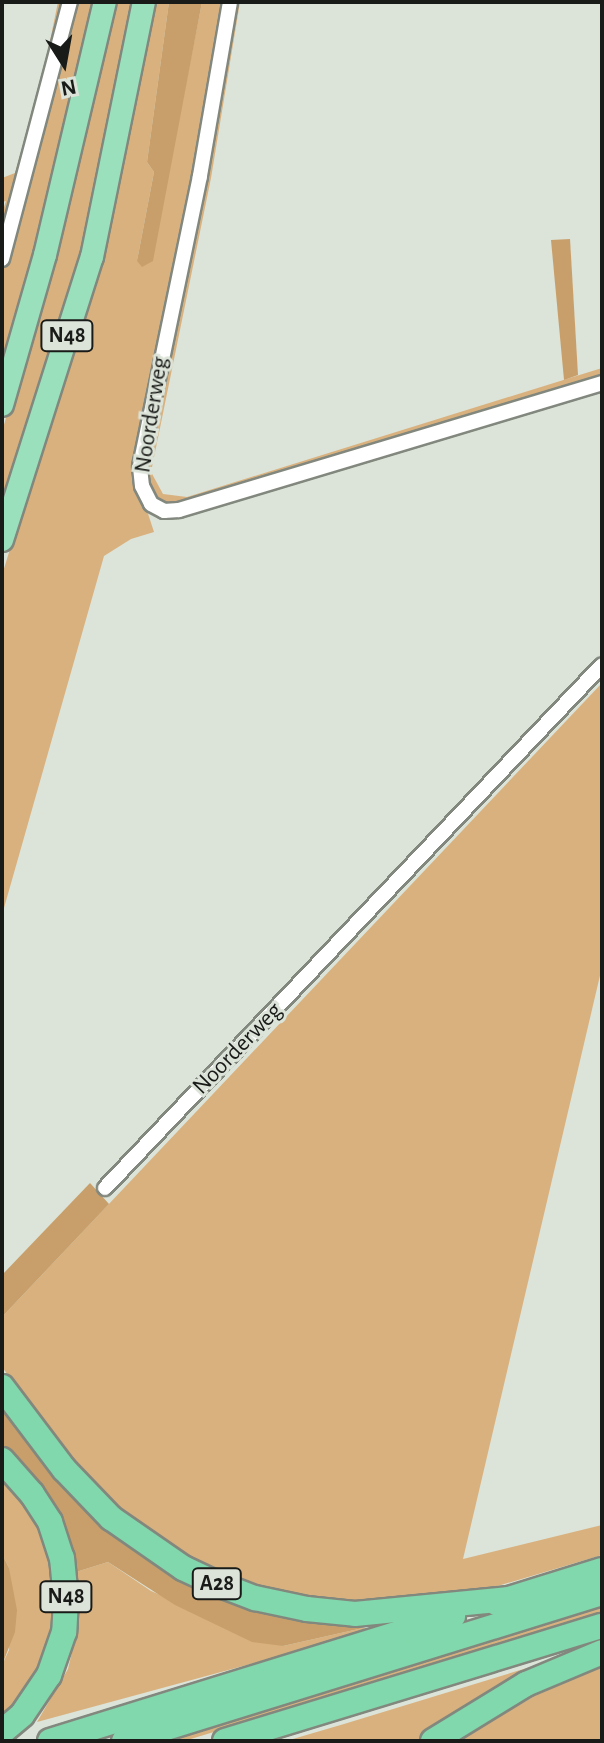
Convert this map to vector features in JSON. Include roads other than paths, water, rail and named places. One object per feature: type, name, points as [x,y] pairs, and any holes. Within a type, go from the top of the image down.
[{"type":"highway","name":"N48","points":[[2,405],[45,255],[105,2]]},
{"type":"highway","name":"N48","points":[[2,540],[92,257],[144,2]]},
{"type":"highway","name":"A28","points":[[2,1387],[64,1469],[111,1518],[183,1568],[218,1584],[255,1598],[307,1609],[355,1614],[509,1599]]},
{"type":"highway","name":"N48","points":[[2,1460],[32,1494],[50,1522],[62,1558],[66,1599],[64,1632],[49,1675],[22,1715],[2,1732]]},
{"type":"highway","name":"A28","points":[[50,1741],[602,1570]]},
{"type":"highway","points":[[124,1741],[602,1593]]},
{"type":"highway","points":[[225,1741],[602,1626]]},
{"type":"highway","points":[[433,1741],[526,1684],[602,1652]]},
{"type":"street","points":[[2,259],[70,2]]},
{"type":"street","name":"Noorderweg","points":[[230,2],[200,176],[140,461],[141,480],[151,504],[164,511],[179,510],[602,383]]},
{"type":"street","name":"Noorderweg","points":[[105,1188],[602,665]]}]
